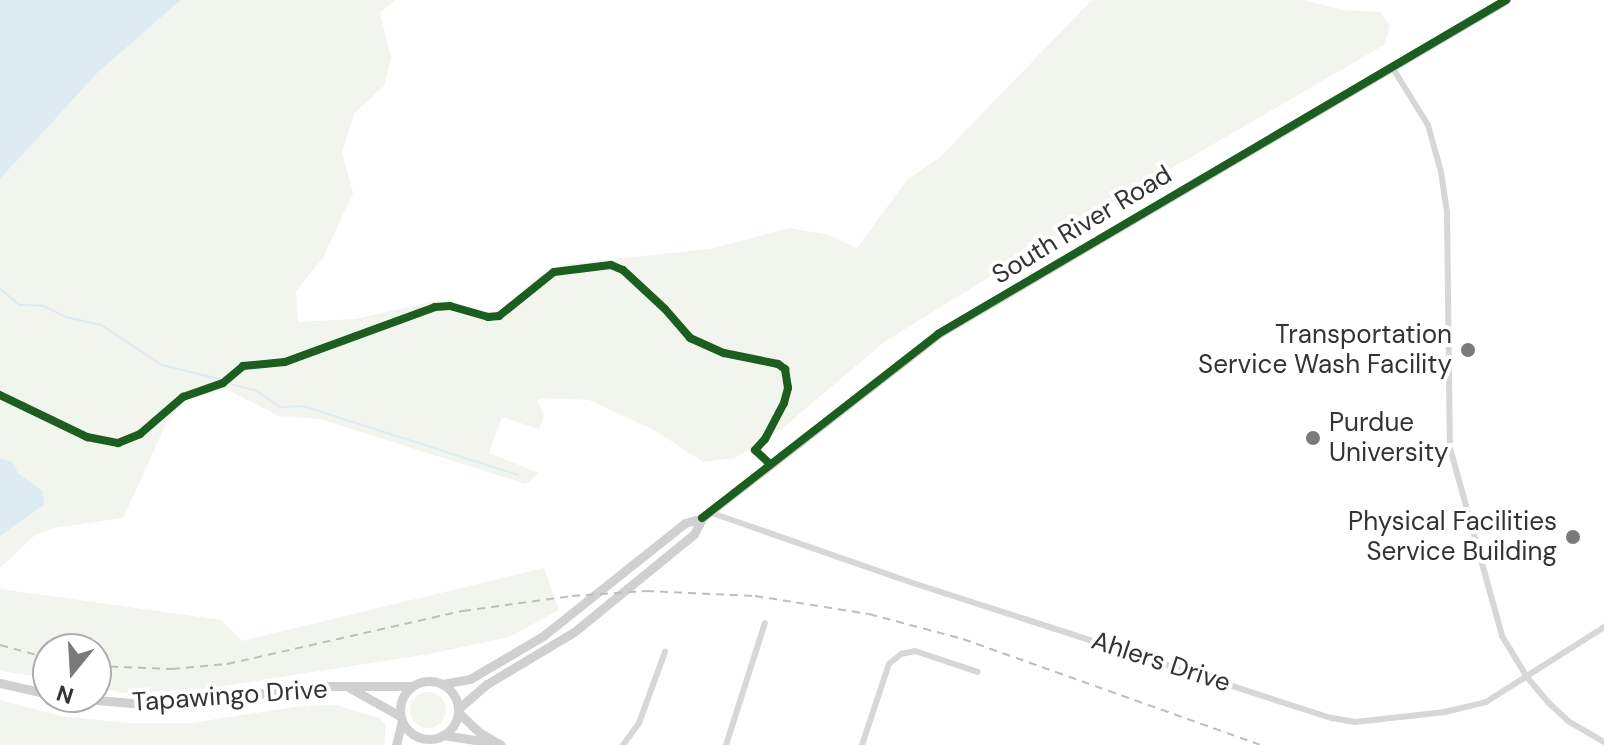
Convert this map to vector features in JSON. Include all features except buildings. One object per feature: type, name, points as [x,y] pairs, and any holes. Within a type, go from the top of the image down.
[{"type":"main road","name":"South River Road","points":[[442,684],[470,679],[543,636],[685,523],[706,515],[938,334],[1506,0]]},
{"type":"main road","name":"South River Road","points":[[458,710],[487,684],[574,632],[694,534],[706,515]]},
{"type":"main road","points":[[396,745],[402,700],[412,686],[427,681],[442,684],[455,699],[458,710],[498,744]]},
{"type":"main road","points":[[0,683],[32,690]]},
{"type":"main road","name":"Tapawingo Drive","points":[[112,701],[166,706],[308,687],[350,688],[365,685],[388,689],[412,686]]},
{"type":"main road","name":"Tapawingo Drive","points":[[350,688],[401,718]]},
{"type":"main road","points":[[443,735],[458,710]]},
{"type":"main road","points":[[401,718],[412,733],[426,742],[443,735],[498,744]]},
{"type":"street","points":[[1392,67],[1428,125],[1447,212],[1450,448],[1502,636],[1527,677],[1568,721],[1604,742]]},
{"type":"street","name":"Ahlers Drive","points":[[706,515],[1332,718],[1355,722],[1469,708],[1486,702],[1604,627]]},
{"type":"street","points":[[726,745],[765,623]]},
{"type":"street","points":[[862,745],[889,664],[901,654],[915,651],[978,672]]},
{"type":"street","points":[[623,745],[639,723],[665,652]]},
{"type":"shaded area","points":[[0,0],[181,0],[98,72],[0,179]]},
{"type":"shaded area","points":[[181,0],[395,0],[380,13],[391,57],[384,86],[354,114],[342,153],[353,193],[323,258],[296,291],[298,322],[355,319],[435,301],[486,312],[501,310],[533,280],[567,264],[710,249],[789,228],[829,235],[857,248],[907,180],[940,157],[1092,0],[1303,0],[1344,10],[1380,12],[1390,26],[1384,45],[1067,229],[884,342],[777,433],[735,458],[703,462],[656,431],[589,400],[544,398],[537,401],[544,416],[539,429],[502,417],[489,453],[539,473],[526,484],[320,419],[279,416],[226,389],[185,400],[166,424],[123,518],[54,528],[35,535],[0,568],[0,536],[44,505],[43,491],[18,473],[13,462],[0,458],[0,179],[94,75]]},
{"type":"shaded area","points":[[0,458],[13,462],[18,473],[43,491],[44,505],[0,536]]},
{"type":"shaded area","points":[[544,568],[559,610],[509,637],[429,654],[211,688],[123,693],[112,691],[112,633],[32,633],[32,676],[0,671],[0,589],[221,620],[242,641]]},
{"type":"shaded area","points":[[428,692],[441,697],[446,710],[441,723],[428,728],[415,723],[410,710],[415,697]]},
{"type":"shaded area","points":[[0,700],[32,709],[32,713],[129,723],[191,723],[301,706],[336,705],[379,718],[386,725],[384,745],[0,745]]},
{"type":"waterway","points":[[0,289],[20,305],[44,306],[66,317],[101,325],[162,365],[219,379]]},
{"type":"waterway","points":[[231,384],[257,391],[280,407],[303,406],[518,475]]},
{"type":"railway","points":[[112,667],[172,669],[227,664],[463,611],[572,596],[646,591],[755,596],[869,614],[963,639],[1260,745]]},
{"type":"railway","points":[[0,645],[32,654]]},
{"type":"cycle path","points":[[702,518],[938,334],[1506,0]]},
{"type":"cycle path","points":[[0,395],[87,437],[118,443],[140,434],[183,397],[223,383],[243,366],[285,362],[435,307],[450,306],[488,317],[499,316],[554,272],[611,265],[623,270],[665,309],[690,338],[724,353],[778,364],[785,369],[788,388],[784,403],[765,439],[755,450],[770,464]]},
{"type":"place","name":"Transportation Service Wash Facility","points":[[1468,350]]},
{"type":"place","name":"Purdue University","points":[[1313,438]]},
{"type":"place","name":"Physical Facilities Service Building","points":[[1573,537]]}]
